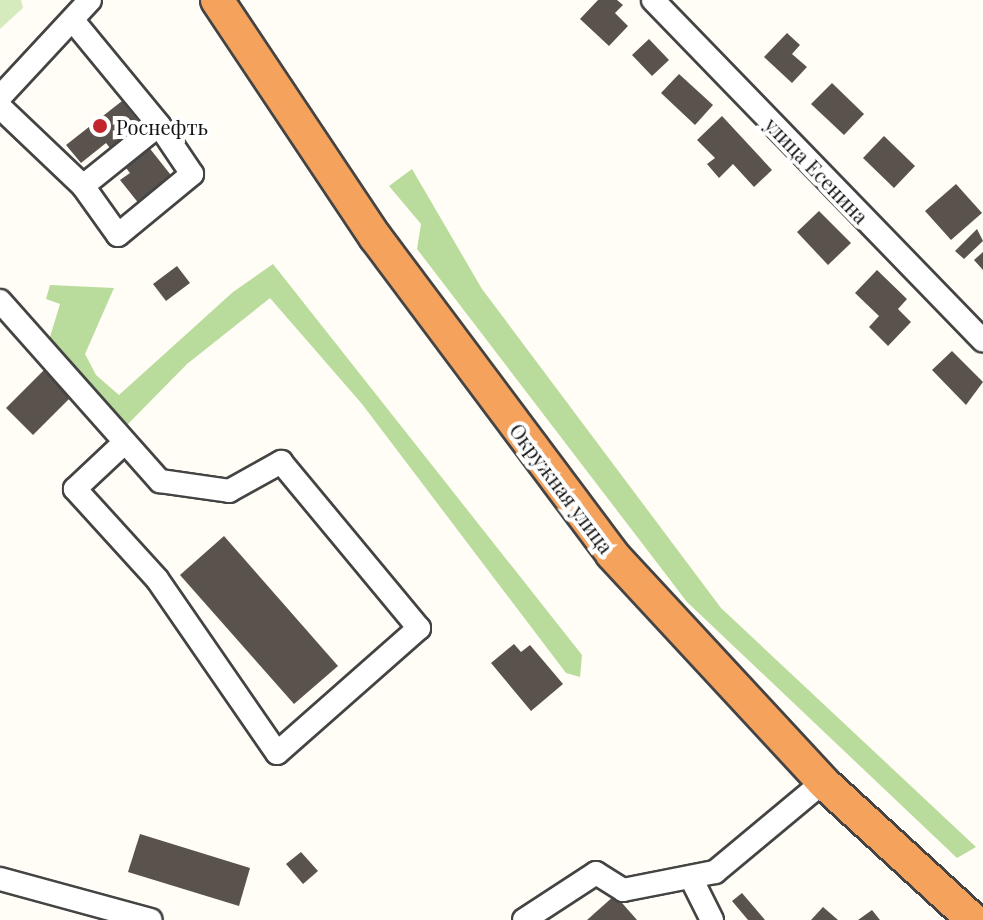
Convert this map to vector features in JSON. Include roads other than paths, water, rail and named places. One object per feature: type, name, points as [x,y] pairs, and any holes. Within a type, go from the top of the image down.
[{"type":"highway","name":"Окружная улица","points":[[217,0],[376,238],[612,554],[823,782],[973,920]]},
{"type":"street","points":[[0,97],[74,22],[90,0]]},
{"type":"street","name":"улица Есенина","points":[[653,0],[983,340]]},
{"type":"street","points":[[0,107],[83,186],[118,235],[192,174],[159,125],[74,22]]},
{"type":"street","points":[[83,186],[159,125]]},
{"type":"street","points":[[0,301],[160,481],[229,491],[281,462],[419,628],[277,753],[157,579],[75,489],[124,443]]},
{"type":"street","points":[[524,920],[596,873],[623,890],[692,880],[715,872],[823,782]]},
{"type":"street","points":[[0,879],[151,920]]},
{"type":"street","points":[[692,880],[712,920]]},
{"type":"place","name":"Роснефть","points":[[100,126]]}]
